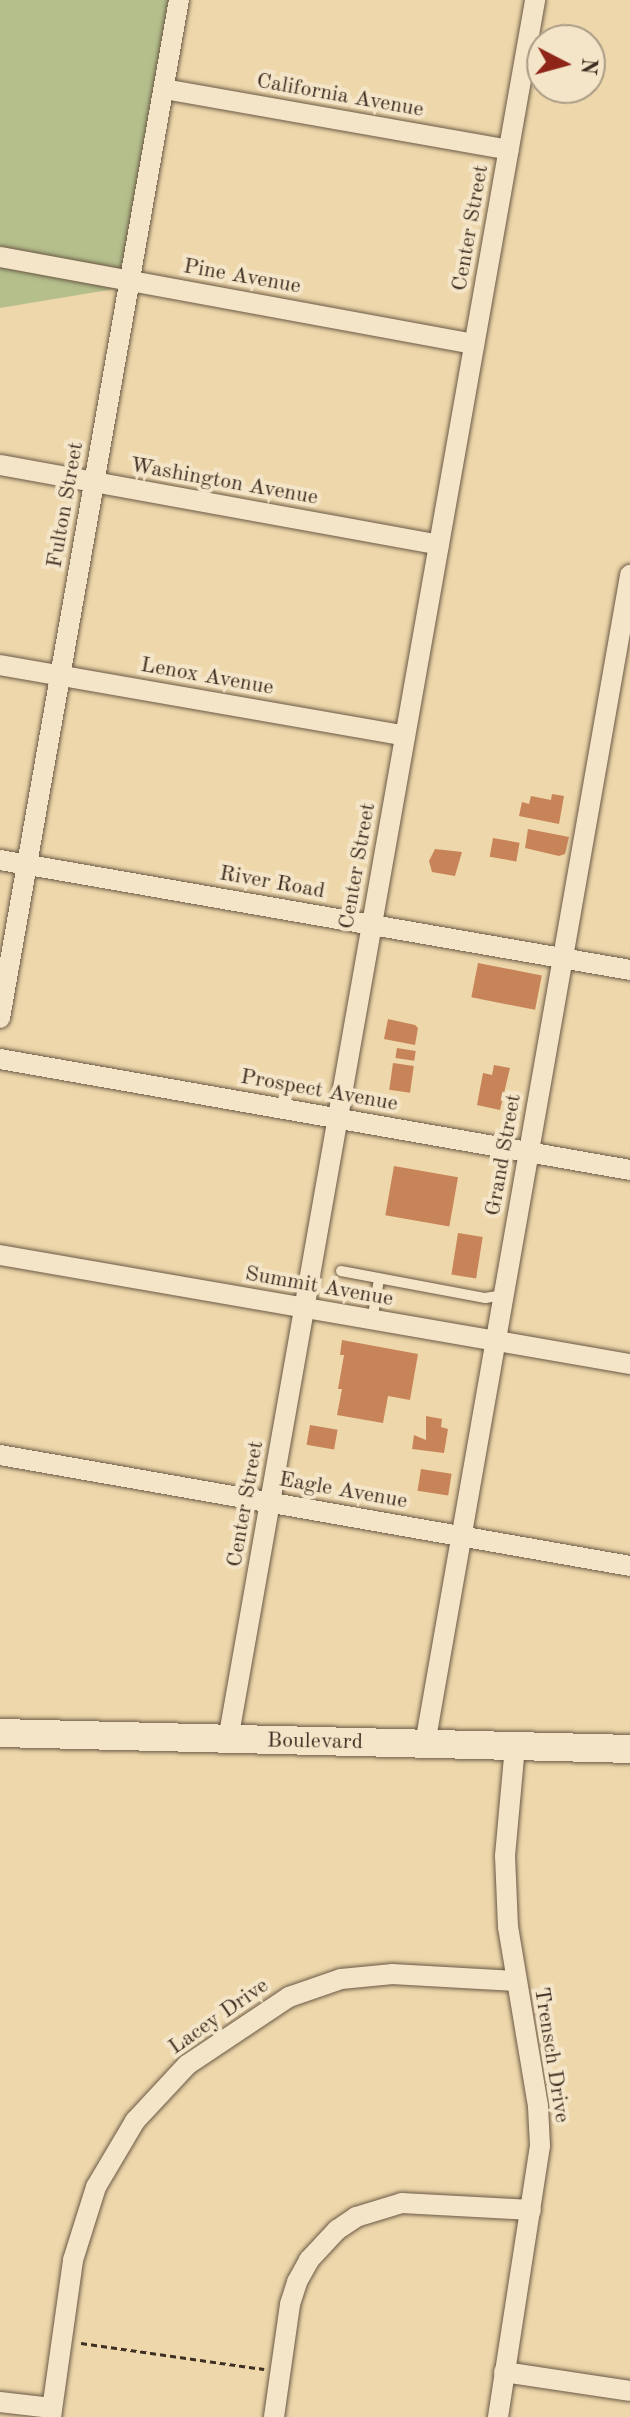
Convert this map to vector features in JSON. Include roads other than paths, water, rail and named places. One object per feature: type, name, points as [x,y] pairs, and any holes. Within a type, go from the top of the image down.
[{"type":"street","name":"Fulton Street","points":[[0,1018],[179,0]]},
{"type":"street","name":"Center Street","points":[[228,1740],[535,0]]},
{"type":"street","name":"California Avenue","points":[[164,89],[509,150]]},
{"type":"street","name":"Pine Avenue","points":[[0,257],[474,344]]},
{"type":"street","name":"Washington Avenue","points":[[0,465],[439,545]]},
{"type":"street","name":"Grand Street","points":[[425,1744],[630,575]]},
{"type":"street","name":"Lenox Avenue","points":[[0,665],[405,736]]},
{"type":"street","name":"River Road","points":[[0,860],[630,970]]},
{"type":"street","name":"Prospect Avenue","points":[[0,1059],[630,1170]]},
{"type":"street","name":"Summit Avenue","points":[[0,1255],[630,1364]]},
{"type":"street","name":"Eagle Avenue","points":[[0,1455],[630,1566]]},
{"type":"street","name":"Boulevard","points":[[0,1733],[630,1749]]},
{"type":"street","name":"Trensch Drive","points":[[498,2417],[540,2146],[538,2106],[515,1981],[505,1856],[515,1747]]},
{"type":"street","name":"Lacey Drive","points":[[52,2412],[73,2260],[96,2187],[135,2121],[187,2065],[289,1997],[341,1979],[393,1974],[515,1981]]},
{"type":"street","points":[[274,2417],[297,2282],[322,2244],[347,2223],[379,2208],[414,2202],[531,2210]]},
{"type":"street","points":[[504,2372],[630,2391]]},
{"type":"street","points":[[0,2402],[52,2412]]},
{"type":"lane","points":[[341,1271],[485,1298],[503,1295]]},
{"type":"lane","points":[[372,1321],[379,1279]]}]
